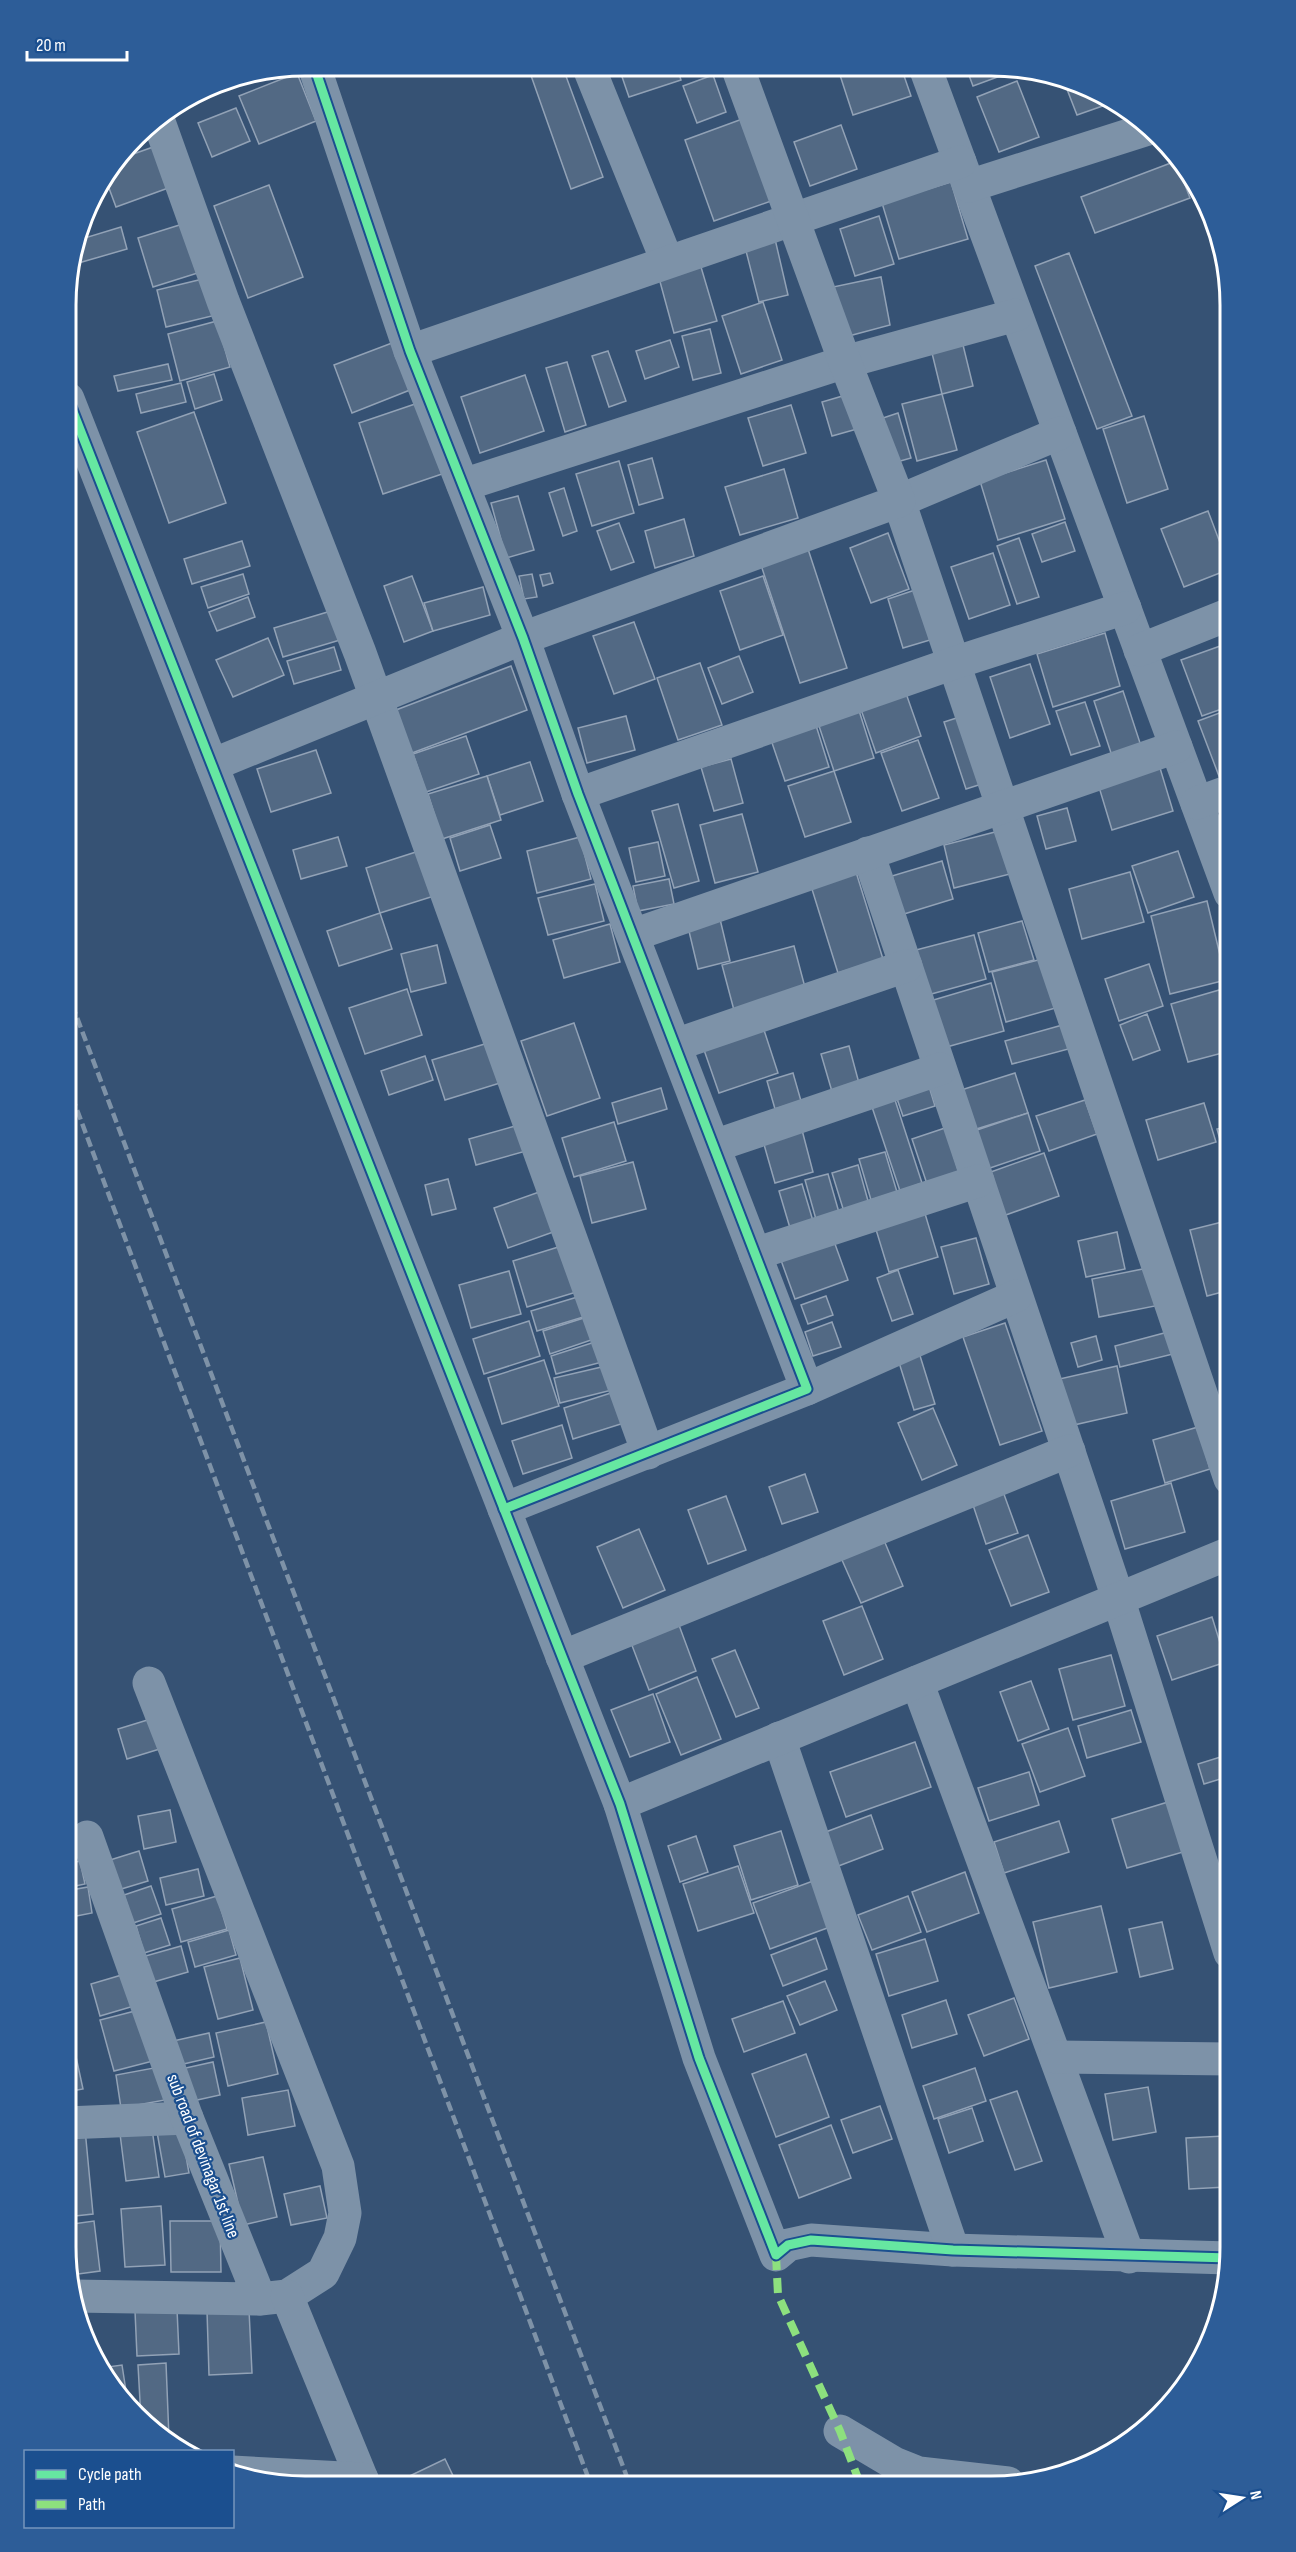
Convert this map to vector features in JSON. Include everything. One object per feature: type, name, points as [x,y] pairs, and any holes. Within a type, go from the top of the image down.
[{"type":"street","points":[[317,76],[410,351],[523,638],[578,794],[807,1389]]},
{"type":"street","points":[[592,76],[667,261]]},
{"type":"street","points":[[741,76],[845,362],[899,501],[1220,1449]]},
{"type":"street","points":[[928,76],[1220,866]]},
{"type":"street","points":[[161,128],[223,301],[376,697],[648,1453]]},
{"type":"street","points":[[410,351],[792,218],[1139,131]]},
{"type":"street","points":[[463,485],[845,362],[1016,315]]},
{"type":"street","points":[[76,419],[620,1804],[699,2058],[776,2255],[788,2245],[811,2240],[953,2250],[1219,2258]]},
{"type":"street","points":[[212,765],[523,638],[899,501],[1060,433]]},
{"type":"street","points":[[578,794],[954,663],[1125,608]]},
{"type":"street","points":[[1140,650],[1220,618]]},
{"type":"street","points":[[633,935],[1176,747]]},
{"type":"street","points":[[1197,803],[1220,795]]},
{"type":"street","points":[[868,853],[1118,1598],[1220,1921]]},
{"type":"street","points":[[675,1045],[906,966]]},
{"type":"street","points":[[714,1146],[940,1069]]},
{"type":"street","points":[[755,1254],[978,1180]]},
{"type":"street","points":[[504,1509],[807,1389],[1016,1296]]},
{"type":"street","points":[[562,1658],[1069,1451]]},
{"type":"street","points":[[620,1804],[1220,1556]]},
{"type":"street","points":[[917,1682],[1129,2257]]},
{"type":"street","points":[[82,2296],[273,2297],[323,2273],[340,2238],[345,2213],[338,2166],[149,1683]]},
{"type":"street","points":[[779,1738],[953,2250]]},
{"type":"street","name":"sub road of devinagar 1st line","points":[[87,1837],[187,2118],[361,2476]]},
{"type":"street","points":[[1056,2057],[1220,2059]]},
{"type":"street","points":[[76,2123],[187,2118]]},
{"type":"street","points":[[840,2431],[894,2463],[920,2473],[946,2476]]},
{"type":"building","points":[[298,76],[316,121],[259,144],[239,96],[286,77]]},
{"type":"building","points":[[531,76],[566,76],[603,177],[571,189]]},
{"type":"building","points":[[622,76],[680,76],[681,80],[629,97]]},
{"type":"building","points":[[713,76],[726,112],[697,123],[683,86]]},
{"type":"building","points":[[840,76],[904,76],[911,96],[853,115]]},
{"type":"building","points":[[969,76],[999,77],[973,86]]},
{"type":"building","points":[[1017,81],[1039,137],[999,152],[977,97]]},
{"type":"building","points":[[1067,90],[1103,106],[1077,115]]},
{"type":"building","points":[[236,108],[250,141],[212,157],[198,123]]},
{"type":"building","points":[[745,118],[774,200],[714,221],[685,140]]},
{"type":"building","points":[[841,125],[857,169],[810,186],[794,142]]},
{"type":"building","points":[[156,146],[171,187],[116,207],[109,188],[133,154]]},
{"type":"building","points":[[1170,163],[1185,184],[1190,198],[1095,233],[1081,197]]},
{"type":"building","points":[[951,182],[968,239],[899,259],[882,203]]},
{"type":"building","points":[[269,185],[303,277],[248,298],[214,206]]},
{"type":"building","points":[[879,216],[894,264],[855,276],[840,229]]},
{"type":"building","points":[[189,222],[204,271],[153,287],[138,238]]},
{"type":"building","points":[[121,227],[127,249],[81,262],[87,237]]},
{"type":"building","points":[[775,239],[788,295],[759,302],[745,247]]},
{"type":"building","points":[[1069,253],[1132,416],[1097,429],[1035,266]]},
{"type":"building","points":[[701,267],[717,321],[674,333],[659,278]]},
{"type":"building","points":[[881,277],[890,325],[845,337],[833,287]]},
{"type":"building","points":[[207,278],[216,315],[166,327],[157,290]]},
{"type":"building","points":[[763,302],[782,360],[741,374],[722,316]]},
{"type":"building","points":[[217,321],[230,367],[180,381],[168,334]]},
{"type":"building","points":[[710,329],[721,373],[693,380],[682,336]]},
{"type":"building","points":[[670,340],[679,367],[645,379],[636,351]]},
{"type":"building","points":[[392,343],[410,390],[352,413],[334,365]]},
{"type":"building","points":[[963,345],[973,386],[942,394],[932,353]]},
{"type":"building","points":[[608,351],[626,401],[609,407],[592,356]]},
{"type":"building","points":[[567,362],[586,425],[565,432],[546,368]]},
{"type":"building","points":[[168,364],[172,380],[118,391],[114,376]]},
{"type":"building","points":[[214,374],[222,400],[195,409],[187,382]]},
{"type":"building","points":[[525,375],[544,431],[480,453],[461,397]]},
{"type":"building","points":[[181,383],[186,402],[141,413],[136,394]]},
{"type":"building","points":[[942,394],[957,450],[917,461],[902,404]]},
{"type":"building","points":[[846,395],[857,429],[832,436],[822,402]]},
{"type":"building","points":[[418,403],[442,474],[383,494],[359,423]]},
{"type":"building","points":[[791,405],[806,453],[763,466],[748,418]]},
{"type":"building","points":[[194,412],[226,503],[169,523],[137,432]]},
{"type":"building","points":[[898,413],[911,458],[893,463],[880,419]]},
{"type":"building","points":[[1144,416],[1168,489],[1127,503],[1103,429]]},
{"type":"building","points":[[652,458],[663,498],[639,505],[628,465]]},
{"type":"building","points":[[1046,460],[1065,519],[998,540],[980,481]]},
{"type":"building","points":[[619,461],[634,513],[592,526],[576,474]]},
{"type":"building","points":[[784,469],[798,518],[740,535],[725,487]]},
{"type":"building","points":[[564,488],[577,531],[563,536],[549,493]]},
{"type":"building","points":[[518,496],[534,550],[506,558],[491,503]]},
{"type":"building","points":[[1208,511],[1220,543],[1220,573],[1184,587],[1161,529]]},
{"type":"building","points":[[684,519],[694,556],[655,568],[645,531]]},
{"type":"building","points":[[1065,522],[1075,551],[1042,562],[1032,534]]},
{"type":"building","points":[[619,523],[634,562],[611,570],[597,531]]},
{"type":"building","points":[[888,533],[909,589],[871,603],[850,548]]},
{"type":"building","points":[[1019,538],[1039,597],[1017,604],[997,546]]},
{"type":"building","points":[[242,541],[250,566],[192,584],[184,559]]},
{"type":"building","points":[[808,549],[847,668],[800,683],[761,565]]},
{"type":"building","points":[[993,553],[1010,605],[969,619],[951,567]]},
{"type":"building","points":[[550,573],[553,583],[543,586],[540,575]]},
{"type":"building","points":[[243,574],[249,594],[208,608],[201,587]]},
{"type":"building","points":[[532,574],[537,597],[524,599],[519,576]]},
{"type":"building","points":[[412,576],[433,631],[404,642],[384,586]]},
{"type":"building","points":[[763,576],[783,635],[740,650],[720,591]]},
{"type":"building","points":[[483,587],[490,615],[433,631],[424,603]]},
{"type":"building","points":[[915,590],[930,640],[903,648],[888,599]]},
{"type":"building","points":[[248,597],[255,617],[217,631],[209,612]]},
{"type":"building","points":[[331,611],[340,640],[283,657],[274,628]]},
{"type":"building","points":[[634,622],[655,679],[614,694],[593,636]]},
{"type":"building","points":[[1105,633],[1120,686],[1053,707],[1037,654]]},
{"type":"building","points":[[268,638],[284,675],[233,697],[216,660]]},
{"type":"building","points":[[1220,646],[1220,710],[1202,716],[1181,660]]},
{"type":"building","points":[[334,647],[341,670],[294,684],[287,661]]},
{"type":"building","points":[[739,656],[753,692],[722,704],[708,668]]},
{"type":"building","points":[[700,663],[722,725],[678,740],[657,678]]},
{"type":"building","points":[[1030,664],[1050,724],[1010,738],[990,677]]},
{"type":"building","points":[[511,666],[527,710],[412,753],[396,710]]},
{"type":"building","points":[[902,682],[921,736],[876,753],[857,698]]},
{"type":"building","points":[[1123,691],[1142,749],[1113,759],[1094,701]]},
{"type":"building","points":[[856,701],[874,758],[834,771],[815,714]]},
{"type":"building","points":[[1085,702],[1100,746],[1071,755],[1056,711]]},
{"type":"building","points":[[1220,713],[1220,779],[1198,721]]},
{"type":"building","points":[[966,715],[988,782],[966,789],[944,722]]},
{"type":"building","points":[[626,716],[635,750],[587,763],[578,728]]},
{"type":"building","points":[[814,719],[829,767],[785,781],[769,734]]},
{"type":"building","points":[[466,736],[479,774],[426,792],[413,754]]},
{"type":"building","points":[[918,740],[939,798],[902,811],[881,753]]},
{"type":"building","points":[[316,750],[331,793],[271,812],[257,769]]},
{"type":"building","points":[[731,759],[743,803],[714,811],[701,767]]},
{"type":"building","points":[[530,762],[543,801],[500,815],[487,776]]},
{"type":"building","points":[[1160,768],[1173,811],[1112,830],[1099,787]]},
{"type":"building","points":[[834,771],[851,822],[805,837],[788,786]]},
{"type":"building","points":[[487,776],[501,820],[442,839],[428,794]]},
{"type":"building","points":[[678,804],[699,881],[674,888],[652,811]]},
{"type":"building","points":[[1067,808],[1076,841],[1046,849],[1037,816]]},
{"type":"building","points":[[742,814],[758,872],[715,883],[700,825]]},
{"type":"building","points":[[490,825],[501,858],[460,871],[450,838]]},
{"type":"building","points":[[1003,830],[1014,873],[954,888],[944,845]]},
{"type":"building","points":[[338,837],[347,866],[301,879],[293,850]]},
{"type":"building","points":[[580,837],[591,879],[537,893],[527,851]]},
{"type":"building","points":[[658,842],[665,876],[636,882],[629,848]]},
{"type":"building","points":[[419,851],[434,896],[380,913],[366,868]]},
{"type":"building","points":[[1178,851],[1194,897],[1148,913],[1132,866]]},
{"type":"building","points":[[942,861],[953,899],[904,914],[892,876]]},
{"type":"building","points":[[856,872],[883,959],[838,973],[811,886]]},
{"type":"building","points":[[1130,872],[1144,922],[1082,939],[1069,889]]},
{"type":"building","points":[[669,879],[674,904],[638,911],[633,886]]},
{"type":"building","points":[[595,884],[604,921],[548,935],[538,898]]},
{"type":"building","points":[[1207,901],[1220,955],[1220,982],[1170,994],[1151,916]]},
{"type":"building","points":[[380,913],[392,949],[339,966],[327,931]]},
{"type":"building","points":[[720,919],[730,961],[698,969],[688,927]]},
{"type":"building","points":[[1022,921],[1034,960],[989,972],[978,933]]},
{"type":"building","points":[[610,924],[620,962],[564,978],[553,940]]},
{"type":"building","points":[[974,935],[986,979],[924,996],[912,951]]},
{"type":"building","points":[[437,945],[446,983],[411,992],[401,954]]},
{"type":"building","points":[[794,946],[807,995],[735,1014],[722,965]]},
{"type":"building","points":[[1046,958],[1059,1007],[1006,1022],[992,972]]},
{"type":"building","points":[[1149,964],[1163,1006],[1119,1021],[1105,979]]},
{"type":"building","points":[[991,983],[1004,1031],[943,1048],[930,1001]]},
{"type":"building","points":[[407,989],[422,1035],[365,1054],[349,1008]]},
{"type":"building","points":[[1220,990],[1220,1054],[1188,1062],[1171,1004]]},
{"type":"building","points":[[1147,1014],[1160,1050],[1133,1060],[1120,1025]]},
{"type":"building","points":[[574,1023],[600,1098],[547,1116],[521,1041]]},
{"type":"building","points":[[1066,1024],[1072,1048],[1012,1064],[1005,1041]]},
{"type":"building","points":[[763,1027],[778,1073],[719,1093],[703,1047]]},
{"type":"building","points":[[488,1043],[500,1083],[445,1100],[432,1060]]},
{"type":"building","points":[[849,1046],[860,1087],[833,1095],[821,1054]]},
{"type":"building","points":[[425,1056],[433,1080],[389,1095],[381,1071]]},
{"type":"building","points":[[793,1073],[801,1101],[775,1109],[767,1081]]},
{"type":"building","points":[[1015,1073],[1028,1113],[970,1131],[958,1091]]},
{"type":"building","points":[[928,1083],[935,1106],[903,1116],[895,1093]]},
{"type":"building","points":[[661,1088],[667,1109],[618,1124],[612,1103]]},
{"type":"building","points":[[895,1100],[922,1183],[900,1191],[872,1107]]},
{"type":"building","points":[[1085,1100],[1097,1134],[1049,1151],[1036,1116]]},
{"type":"building","points":[[1204,1103],[1216,1142],[1158,1160],[1146,1120]]},
{"type":"building","points":[[1028,1113],[1040,1151],[987,1169],[974,1131]]},
{"type":"building","points":[[614,1122],[626,1161],[574,1177],[562,1138]]},
{"type":"building","points":[[519,1125],[526,1151],[476,1165],[469,1139]]},
{"type":"building","points":[[945,1128],[960,1176],[928,1187],[912,1139]]},
{"type":"building","points":[[802,1130],[813,1172],[775,1183],[763,1141]]},
{"type":"building","points":[[885,1152],[897,1192],[871,1200],[859,1159]]},
{"type":"building","points":[[1044,1153],[1059,1196],[1003,1216],[988,1173]]},
{"type":"building","points":[[633,1162],[646,1209],[592,1223],[580,1176]]},
{"type":"building","points":[[858,1165],[870,1208],[845,1215],[832,1173]]},
{"type":"building","points":[[828,1174],[840,1216],[817,1223],[805,1180]]},
{"type":"building","points":[[448,1179],[456,1209],[432,1215],[425,1185]]},
{"type":"building","points":[[802,1184],[813,1221],[790,1228],[779,1191]]},
{"type":"building","points":[[542,1191],[556,1231],[508,1248],[494,1208]]},
{"type":"building","points":[[923,1207],[938,1257],[889,1272],[874,1223]]},
{"type":"building","points":[[1220,1222],[1220,1293],[1207,1296],[1190,1230]]},
{"type":"building","points":[[1117,1232],[1125,1269],[1086,1277],[1078,1241]]},
{"type":"building","points":[[831,1233],[848,1280],[795,1299],[778,1252]]},
{"type":"building","points":[[976,1238],[989,1284],[954,1294],[941,1247]]},
{"type":"building","points":[[568,1244],[583,1290],[527,1307],[513,1261]]},
{"type":"building","points":[[1148,1268],[1155,1306],[1099,1317],[1092,1279]]},
{"type":"building","points":[[898,1270],[913,1314],[892,1321],[877,1278]]},
{"type":"building","points":[[509,1271],[521,1314],[471,1328],[459,1285]]},
{"type":"building","points":[[584,1295],[590,1315],[537,1331],[531,1311]]},
{"type":"building","points":[[826,1296],[833,1315],[808,1324],[801,1305]]},
{"type":"building","points":[[590,1316],[597,1338],[550,1354],[543,1331]]},
{"type":"building","points":[[529,1321],[540,1356],[484,1374],[473,1339]]},
{"type":"building","points":[[832,1322],[841,1347],[813,1356],[805,1332]]},
{"type":"building","points":[[1005,1323],[1042,1431],[1000,1445],[963,1337]]},
{"type":"building","points":[[1168,1332],[1173,1354],[1120,1367],[1115,1346]]},
{"type":"building","points":[[1096,1336],[1102,1360],[1078,1367],[1071,1343]]},
{"type":"building","points":[[601,1340],[606,1361],[556,1374],[551,1356]]},
{"type":"building","points":[[917,1346],[935,1404],[914,1410],[896,1353]]},
{"type":"building","points":[[544,1360],[559,1406],[502,1424],[488,1378]]},
{"type":"building","points":[[606,1366],[612,1390],[560,1403],[554,1378]]},
{"type":"building","points":[[1117,1366],[1127,1413],[1065,1427],[1055,1380]]},
{"type":"building","points":[[614,1392],[624,1423],[573,1439],[564,1408]]},
{"type":"building","points":[[933,1408],[957,1465],[922,1480],[898,1423]]},
{"type":"building","points":[[562,1425],[572,1458],[523,1474],[512,1441]]},
{"type":"building","points":[[1198,1427],[1210,1469],[1165,1483],[1153,1440]]},
{"type":"building","points":[[805,1474],[818,1512],[782,1524],[769,1487]]},
{"type":"building","points":[[1171,1483],[1185,1532],[1125,1549],[1111,1501]]},
{"type":"building","points":[[1001,1486],[1018,1533],[986,1544],[970,1496]]},
{"type":"building","points":[[726,1496],[746,1550],[708,1564],[688,1510]]},
{"type":"building","points":[[639,1529],[665,1590],[623,1608],[597,1547]]},
{"type":"building","points":[[881,1533],[903,1586],[861,1603],[838,1551]]},
{"type":"building","points":[[1028,1535],[1049,1592],[1011,1606],[989,1550]]},
{"type":"building","points":[[862,1606],[883,1659],[844,1675],[823,1621]]},
{"type":"building","points":[[676,1617],[696,1671],[649,1690],[628,1635]]},
{"type":"building","points":[[1212,1617],[1220,1643],[1220,1664],[1172,1680],[1157,1636]]},
{"type":"building","points":[[735,1650],[759,1708],[736,1717],[712,1659]]},
{"type":"building","points":[[1111,1655],[1125,1706],[1073,1720],[1059,1669]]},
{"type":"building","points":[[697,1677],[721,1739],[681,1755],[656,1694]]},
{"type":"building","points":[[1031,1681],[1049,1729],[1018,1741],[1000,1692]]},
{"type":"building","points":[[653,1694],[670,1742],[630,1757],[611,1710]]},
{"type":"building","points":[[1131,1710],[1141,1742],[1087,1758],[1078,1726]]},
{"type":"building","points":[[154,1718],[163,1748],[127,1759],[118,1729]]},
{"type":"building","points":[[1068,1728],[1085,1776],[1040,1792],[1022,1744]]},
{"type":"building","points":[[915,1742],[931,1787],[846,1817],[830,1772]]},
{"type":"building","points":[[1220,1757],[1220,1779],[1204,1784],[1198,1764]]},
{"type":"building","points":[[1029,1772],[1039,1805],[989,1821],[978,1788]]},
{"type":"building","points":[[1168,1802],[1183,1852],[1127,1868],[1112,1819]]},
{"type":"building","points":[[170,1810],[176,1842],[144,1849],[138,1816]]},
{"type":"building","points":[[871,1815],[883,1849],[828,1870],[815,1836]]},
{"type":"building","points":[[1059,1821],[1069,1852],[1004,1873],[994,1842]]},
{"type":"building","points":[[781,1831],[798,1885],[751,1900],[734,1846]]},
{"type":"building","points":[[696,1836],[708,1872],[680,1882],[668,1846]]},
{"type":"building","points":[[139,1851],[148,1881],[118,1890],[110,1860]]},
{"type":"building","points":[[80,1861],[85,1884],[76,1886],[76,1862]]},
{"type":"building","points":[[738,1866],[754,1913],[698,1931],[683,1884]]},
{"type":"building","points":[[198,1869],[204,1896],[166,1905],[160,1878]]},
{"type":"building","points":[[965,1872],[979,1913],[927,1932],[912,1892]]},
{"type":"building","points":[[813,1881],[830,1927],[770,1949],[753,1903]]},
{"type":"building","points":[[151,1886],[161,1914],[133,1923],[124,1895]]},
{"type":"building","points":[[88,1887],[92,1913],[76,1916],[76,1889]]},
{"type":"building","points":[[217,1896],[227,1929],[181,1942],[172,1909]]},
{"type":"building","points":[[908,1896],[921,1932],[872,1950],[858,1915]]},
{"type":"building","points":[[1101,1906],[1117,1972],[1049,1988],[1033,1922]]},
{"type":"building","points":[[161,1918],[170,1945],[144,1953],[136,1926]]},
{"type":"building","points":[[1162,1922],[1173,1969],[1140,1977],[1129,1929]]},
{"type":"building","points":[[229,1930],[236,1955],[195,1967],[188,1942]]},
{"type":"building","points":[[816,1938],[827,1969],[783,1986],[771,1955]]},
{"type":"building","points":[[925,1939],[938,1981],[889,1996],[876,1954]]},
{"type":"building","points":[[181,1946],[188,1972],[150,1983],[142,1957]]},
{"type":"building","points":[[240,1958],[253,2010],[218,2019],[204,1967]]},
{"type":"building","points":[[125,1974],[134,2006],[100,2016],[91,1984]]},
{"type":"building","points":[[825,1981],[837,2010],[800,2025],[787,1996]]},
{"type":"building","points":[[1014,1998],[1029,2039],[984,2056],[968,2015]]},
{"type":"building","points":[[946,2000],[957,2034],[912,2048],[902,2015]]},
{"type":"building","points":[[783,2001],[795,2033],[744,2052],[732,2019]]},
{"type":"building","points":[[139,2010],[153,2061],[114,2071],[100,2020]]},
{"type":"building","points":[[266,2022],[278,2074],[228,2086],[216,2033]]},
{"type":"building","points":[[209,2033],[214,2057],[179,2065],[173,2041]]},
{"type":"building","points":[[806,2054],[829,2117],[776,2137],[752,2074]]},
{"type":"building","points":[[76,2057],[83,2089],[76,2090]]},
{"type":"building","points":[[213,2062],[220,2095],[188,2102],[181,2069]]},
{"type":"building","points":[[159,2067],[165,2100],[121,2108],[116,2075]]},
{"type":"building","points":[[975,2068],[986,2101],[934,2119],[923,2086]]},
{"type":"building","points":[[1148,2087],[1156,2132],[1113,2140],[1105,2094]]},
{"type":"building","points":[[288,2090],[295,2126],[248,2135],[242,2098]]},
{"type":"building","points":[[1017,2091],[1042,2161],[1015,2170],[990,2100]]},
{"type":"building","points":[[880,2106],[892,2139],[853,2153],[841,2120]]},
{"type":"building","points":[[972,2108],[983,2141],[949,2153],[938,2119]]},
{"type":"building","points":[[831,2125],[851,2178],[799,2198],[779,2145]]},
{"type":"building","points":[[181,2128],[189,2173],[165,2177],[157,2132]]},
{"type":"building","points":[[76,2129],[85,2129],[93,2214],[76,2216]]},
{"type":"building","points":[[152,2129],[159,2177],[126,2181],[120,2134]]},
{"type":"building","points":[[1220,2136],[1220,2187],[1189,2189],[1186,2138]]},
{"type":"building","points":[[263,2157],[277,2217],[243,2225],[229,2164]]},
{"type":"building","points":[[320,2186],[327,2218],[291,2225],[284,2194]]},
{"type":"building","points":[[161,2206],[165,2265],[125,2267],[121,2209]]},
{"type":"building","points":[[94,2221],[100,2271],[78,2274],[76,2224]]},
{"type":"building","points":[[170,2221],[220,2221],[221,2272],[171,2272]]},
{"type":"building","points":[[177,2309],[179,2354],[137,2356],[135,2311]]},
{"type":"building","points":[[249,2310],[252,2373],[209,2375],[207,2311]]},
{"type":"building","points":[[166,2363],[169,2430],[140,2406],[138,2365]]},
{"type":"building","points":[[122,2365],[126,2388],[115,2374],[110,2367]]},
{"type":"building","points":[[445,2459],[453,2476],[410,2476]]},
{"type":"railway","points":[[76,1015],[627,2476]]},
{"type":"railway","points":[[76,1107],[588,2476]]},
{"type":"marked path","points":[[776,2255],[778,2295],[840,2431],[857,2476]]},
{"type":"cycle path","points":[[317,76],[410,351],[523,638],[578,794],[807,1389],[504,1509]]},
{"type":"cycle path","points":[[76,419],[620,1804],[699,2058],[776,2255],[788,2245],[811,2240],[953,2250],[1219,2258]]}]
